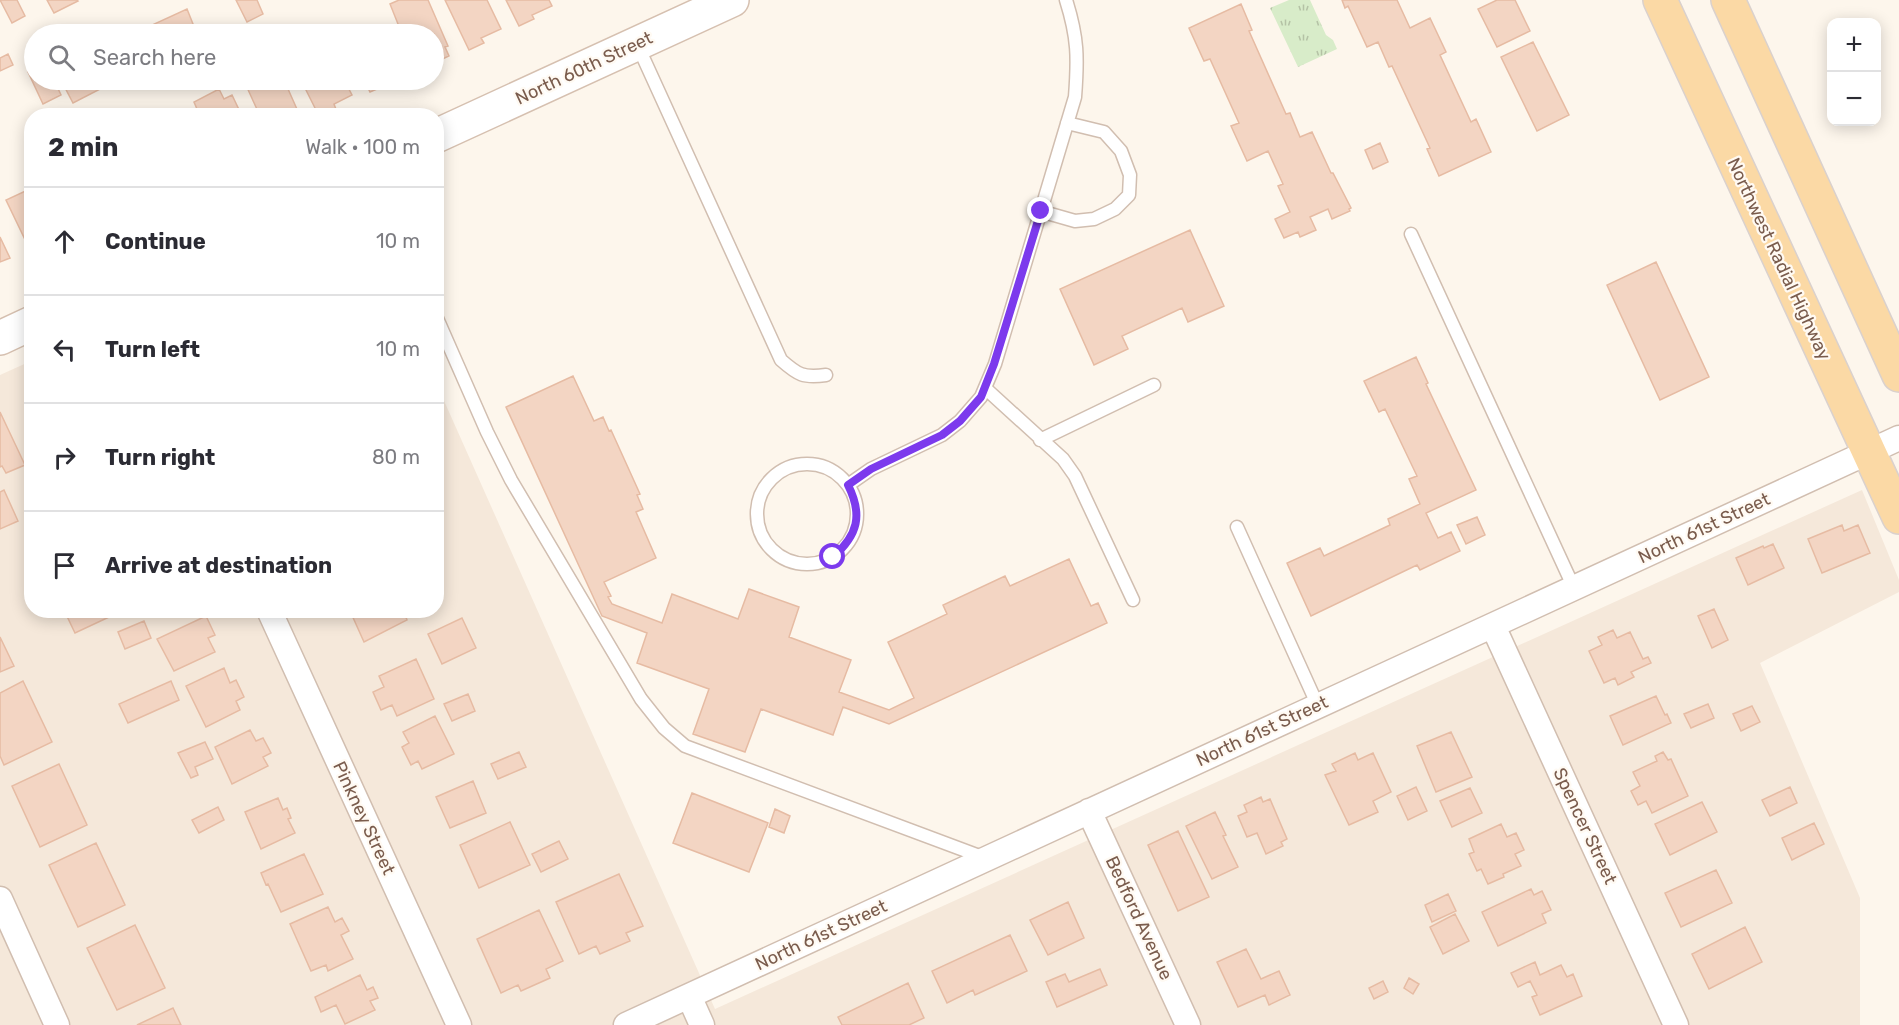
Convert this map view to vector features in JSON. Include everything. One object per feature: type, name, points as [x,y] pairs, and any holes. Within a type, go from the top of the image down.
[{"type":"main road","name":"North 60th Street","points":[[444,132],[732,0]]},
{"type":"main road","name":"Northwest Radial Highway","points":[[1660,0],[1899,517]]},
{"type":"main road","points":[[1728,0],[1899,375]]},
{"type":"main road","points":[[0,338],[24,327]]},
{"type":"street","name":"North 61st Street","points":[[626,1025],[1899,438]]},
{"type":"street","name":"Pinkney Street","points":[[273,618],[459,1025]]},
{"type":"street","name":"Spencer Street","points":[[1493,626],[1676,1025]]},
{"type":"street","name":"Bedford Avenue","points":[[1089,811],[1188,1025]]},
{"type":"street","points":[[0,899],[57,1025]]},
{"type":"street","points":[[689,996],[702,1025]]},
{"type":"lane","points":[[848,485],[871,469],[942,435],[960,421],[981,397],[994,364],[1075,97],[1078,56],[1074,24],[1066,0]]},
{"type":"lane","points":[[637,44],[781,360],[795,373],[810,377],[826,375]]},
{"type":"lane","points":[[1041,211],[1075,221],[1094,219],[1115,209],[1129,195],[1130,175],[1121,151],[1104,132],[1067,123]]},
{"type":"lane","points":[[1411,234],[1574,588]]},
{"type":"lane","points":[[444,334],[511,480],[641,699],[664,728],[685,746],[986,859]]},
{"type":"lane","points":[[1040,440],[1154,385]]},
{"type":"lane","points":[[985,388],[1062,459],[1075,476],[1133,600]]},
{"type":"lane","points":[[805,464],[821,465],[836,473],[848,485],[855,500],[857,516],[854,532],[845,546],[833,557],[817,563],[801,563],[785,559],[772,549],[762,536],[757,520],[758,503],[764,488],[775,475],[789,467],[805,464]]},
{"type":"lane","points":[[1237,527],[1318,706]]},
{"type":"shaded area","points":[[24,364],[24,618],[444,618],[444,401],[715,1009],[1862,490],[1899,580],[1899,592],[1760,663],[1860,898],[1860,1025],[0,1025],[0,375]]},
{"type":"green space","points":[[1289,0],[1310,0],[1326,35],[1333,40],[1337,49],[1298,67],[1270,8]]},
{"type":"building","points":[[0,0],[17,0],[25,16],[12,23]]},
{"type":"building","points":[[47,0],[77,0],[78,1],[54,13]]},
{"type":"building","points":[[236,0],[257,0],[263,14],[247,22]]},
{"type":"building","points":[[399,0],[428,0],[438,24],[398,24],[390,4]]},
{"type":"building","points":[[445,0],[487,0],[501,29],[481,38],[484,43],[469,50]]},
{"type":"building","points":[[506,0],[549,0],[552,6],[532,15],[534,19],[519,26]]},
{"type":"building","points":[[1342,0],[1397,0],[1410,28],[1430,18],[1446,52],[1440,55],[1471,122],[1476,119],[1491,152],[1439,176],[1427,149],[1430,148],[1392,66],[1389,67],[1378,42],[1367,47],[1348,6],[1345,8]]},
{"type":"building","points":[[1497,0],[1515,0],[1530,31],[1497,47],[1478,9]]},
{"type":"building","points":[[1241,4],[1252,30],[1249,31],[1286,114],[1290,113],[1300,137],[1312,132],[1331,173],[1351,208],[1350,211],[1332,219],[1328,209],[1310,217],[1316,230],[1300,237],[1298,232],[1284,238],[1275,219],[1290,212],[1278,186],[1283,184],[1268,151],[1247,161],[1231,126],[1239,123],[1210,59],[1204,61],[1189,28]]},
{"type":"building","points":[[187,9],[193,24],[154,24]]},
{"type":"building","points":[[444,37],[448,46],[445,47],[449,56],[444,58]]},
{"type":"building","points":[[1533,42],[1569,115],[1537,131],[1501,57]]},
{"type":"building","points":[[8,54],[13,65],[0,71],[0,58]]},
{"type":"building","points":[[36,90],[59,90],[61,95],[43,104]]},
{"type":"building","points":[[66,90],[98,90],[73,103]]},
{"type":"building","points":[[220,90],[224,99],[232,95],[238,108],[197,108],[194,102]]},
{"type":"building","points":[[248,90],[288,90],[296,108],[256,108]]},
{"type":"building","points":[[306,90],[349,90],[352,95],[334,104],[336,108],[315,108]]},
{"type":"building","points":[[1380,143],[1388,162],[1373,169],[1365,150]]},
{"type":"building","points":[[24,192],[24,238],[6,200]]},
{"type":"building","points":[[1190,230],[1224,306],[1188,322],[1182,308],[1122,336],[1128,349],[1094,365],[1060,289]]},
{"type":"building","points":[[0,237],[10,258],[0,262]]},
{"type":"building","points":[[1656,262],[1709,377],[1660,400],[1607,285]]},
{"type":"building","points":[[1416,357],[1428,383],[1426,384],[1476,490],[1426,513],[1438,538],[1451,532],[1460,551],[1420,570],[1417,565],[1311,616],[1287,563],[1320,548],[1324,556],[1390,525],[1388,519],[1420,504],[1409,479],[1417,476],[1385,409],[1379,412],[1364,381]]},
{"type":"building","points":[[573,376],[594,421],[603,417],[609,431],[611,430],[640,494],[637,495],[643,509],[636,512],[656,558],[604,582],[612,604],[662,623],[672,594],[738,619],[749,589],[799,607],[789,637],[851,660],[839,692],[889,710],[914,698],[888,642],[947,614],[943,605],[1005,576],[1010,586],[1069,559],[1091,606],[1098,603],[1107,623],[889,724],[843,707],[833,735],[761,709],[745,752],[693,734],[709,689],[637,663],[647,633],[602,616],[506,407]]},
{"type":"building","points":[[0,412],[24,465],[6,473],[2,466],[0,467]]},
{"type":"building","points":[[4,490],[18,521],[0,529],[0,492]]},
{"type":"building","points":[[1477,517],[1485,535],[1466,544],[1457,525]]},
{"type":"building","points":[[1842,525],[1844,531],[1858,525],[1870,553],[1822,573],[1808,539]]},
{"type":"building","points":[[1773,544],[1784,568],[1748,585],[1736,558]]},
{"type":"building","points":[[1714,609],[1728,640],[1712,648],[1698,616]]},
{"type":"building","points":[[68,618],[107,618],[75,633]]},
{"type":"building","points":[[202,618],[207,618],[215,635],[208,638],[215,652],[174,671],[157,639]]},
{"type":"building","points":[[353,618],[406,618],[407,620],[364,642]]},
{"type":"building","points":[[462,618],[476,648],[442,664],[428,634]]},
{"type":"building","points":[[144,621],[151,638],[125,649],[118,632]]},
{"type":"building","points":[[1613,630],[1617,638],[1630,632],[1643,659],[1648,657],[1651,663],[1631,672],[1634,677],[1618,685],[1615,678],[1604,683],[1589,651],[1602,645],[1598,637]]},
{"type":"building","points":[[0,637],[14,666],[0,672]]},
{"type":"building","points":[[416,659],[434,699],[397,716],[392,705],[381,710],[373,692],[384,687],[379,676]]},
{"type":"building","points":[[224,668],[230,683],[236,680],[244,697],[236,701],[240,710],[206,727],[186,686]]},
{"type":"building","points":[[23,681],[52,742],[4,765],[0,756],[0,693]]},
{"type":"building","points":[[171,681],[179,700],[128,723],[119,704]]},
{"type":"building","points":[[468,694],[475,711],[452,721],[444,704]]},
{"type":"building","points":[[1656,696],[1671,723],[1623,745],[1610,716]]},
{"type":"building","points":[[1708,704],[1714,718],[1691,728],[1684,714]]},
{"type":"building","points":[[1752,706],[1760,722],[1741,731],[1733,714]]},
{"type":"building","points":[[435,716],[454,754],[422,769],[418,761],[411,765],[402,747],[409,743],[403,732]]},
{"type":"building","points":[[250,730],[256,741],[263,738],[271,753],[263,757],[268,766],[232,784],[215,747]]},
{"type":"building","points":[[1451,732],[1472,777],[1436,792],[1417,746]]},
{"type":"building","points":[[205,742],[213,759],[195,767],[198,775],[191,778],[178,753]]},
{"type":"building","points":[[519,752],[526,767],[498,779],[491,764]]},
{"type":"building","points":[[1663,752],[1668,760],[1671,759],[1688,796],[1652,813],[1646,801],[1638,805],[1631,791],[1640,786],[1633,772],[1657,761],[1655,756]]},
{"type":"building","points":[[1355,753],[1358,760],[1373,753],[1391,792],[1373,801],[1378,812],[1349,825],[1325,775],[1336,771],[1332,764]]},
{"type":"building","points":[[59,764],[87,825],[40,847],[12,786]]},
{"type":"building","points":[[473,781],[486,813],[450,828],[436,797]]},
{"type":"building","points":[[1416,787],[1427,811],[1408,820],[1397,796]]},
{"type":"building","points":[[1790,787],[1797,803],[1770,816],[1762,800]]},
{"type":"building","points":[[1470,788],[1482,813],[1452,827],[1440,801]]},
{"type":"building","points":[[692,793],[768,823],[749,872],[673,843]]},
{"type":"building","points":[[1261,797],[1263,802],[1270,799],[1287,839],[1281,842],[1283,846],[1266,854],[1257,833],[1247,837],[1238,816],[1247,812],[1244,805]]},
{"type":"building","points":[[278,798],[283,810],[287,808],[291,818],[288,819],[295,833],[261,849],[245,812]]},
{"type":"building","points":[[1702,802],[1717,832],[1670,855],[1655,824]]},
{"type":"building","points":[[218,807],[224,820],[199,833],[192,820]]},
{"type":"building","points":[[775,809],[790,816],[784,833],[769,827]]},
{"type":"building","points":[[1215,812],[1226,835],[1223,836],[1238,867],[1212,879],[1186,826]]},
{"type":"building","points":[[510,822],[530,865],[479,888],[460,845]]},
{"type":"building","points":[[1814,823],[1824,844],[1792,860],[1782,838]]},
{"type":"building","points":[[1501,824],[1507,837],[1516,833],[1524,850],[1515,854],[1521,866],[1488,884],[1481,869],[1477,871],[1469,854],[1474,852],[1469,839]]},
{"type":"building","points":[[1178,831],[1209,897],[1178,911],[1148,845]]},
{"type":"building","points":[[559,841],[568,859],[541,872],[532,854]]},
{"type":"building","points":[[96,843],[125,905],[78,927],[49,865]]},
{"type":"building","points":[[304,854],[323,894],[281,912],[261,873]]},
{"type":"building","points":[[1716,870],[1732,903],[1681,927],[1665,893]]},
{"type":"building","points":[[619,874],[643,926],[626,933],[630,941],[600,954],[596,946],[579,954],[556,902]]},
{"type":"building","points":[[1531,889],[1534,895],[1542,891],[1551,910],[1542,914],[1546,923],[1498,946],[1482,912]]},
{"type":"building","points":[[1448,894],[1456,911],[1432,922],[1425,905]]},
{"type":"building","points":[[1068,902],[1084,938],[1048,955],[1030,920]]},
{"type":"building","points":[[328,907],[335,922],[342,918],[349,931],[341,935],[353,959],[328,971],[326,965],[311,971],[290,924]]},
{"type":"building","points":[[539,910],[563,961],[546,969],[550,978],[521,991],[518,985],[501,993],[477,939]]},
{"type":"building","points":[[1455,914],[1469,941],[1443,954],[1430,927]]},
{"type":"building","points":[[135,925],[165,988],[117,1010],[87,948]]},
{"type":"building","points":[[1745,927],[1762,962],[1709,989],[1692,954]]},
{"type":"building","points":[[1010,935],[1027,971],[975,995],[973,990],[947,1003],[932,971]]},
{"type":"building","points":[[1246,949],[1261,979],[1279,971],[1290,995],[1269,1005],[1265,995],[1238,1007],[1217,962]]},
{"type":"building","points":[[1535,962],[1540,975],[1561,965],[1567,977],[1573,974],[1582,996],[1540,1015],[1532,997],[1537,995],[1530,981],[1518,987],[1511,973]]},
{"type":"building","points":[[1100,969],[1107,985],[1057,1007],[1046,982],[1065,974],[1069,982]]},
{"type":"building","points":[[360,975],[367,990],[373,987],[378,998],[370,1001],[375,1010],[345,1024],[336,1005],[321,1012],[315,997]]},
{"type":"building","points":[[1409,978],[1419,984],[1413,994],[1404,988]]},
{"type":"building","points":[[1383,981],[1388,992],[1374,999],[1369,988]]},
{"type":"building","points":[[908,983],[924,1018],[909,1025],[842,1025],[838,1017]]},
{"type":"building","points":[[173,1008],[181,1025],[137,1025]]},
{"type":"route","points":[[833,557],[845,546],[854,532],[857,516],[855,500],[848,485],[871,469],[942,435],[960,421],[981,397],[994,364],[1041,211]]}]
